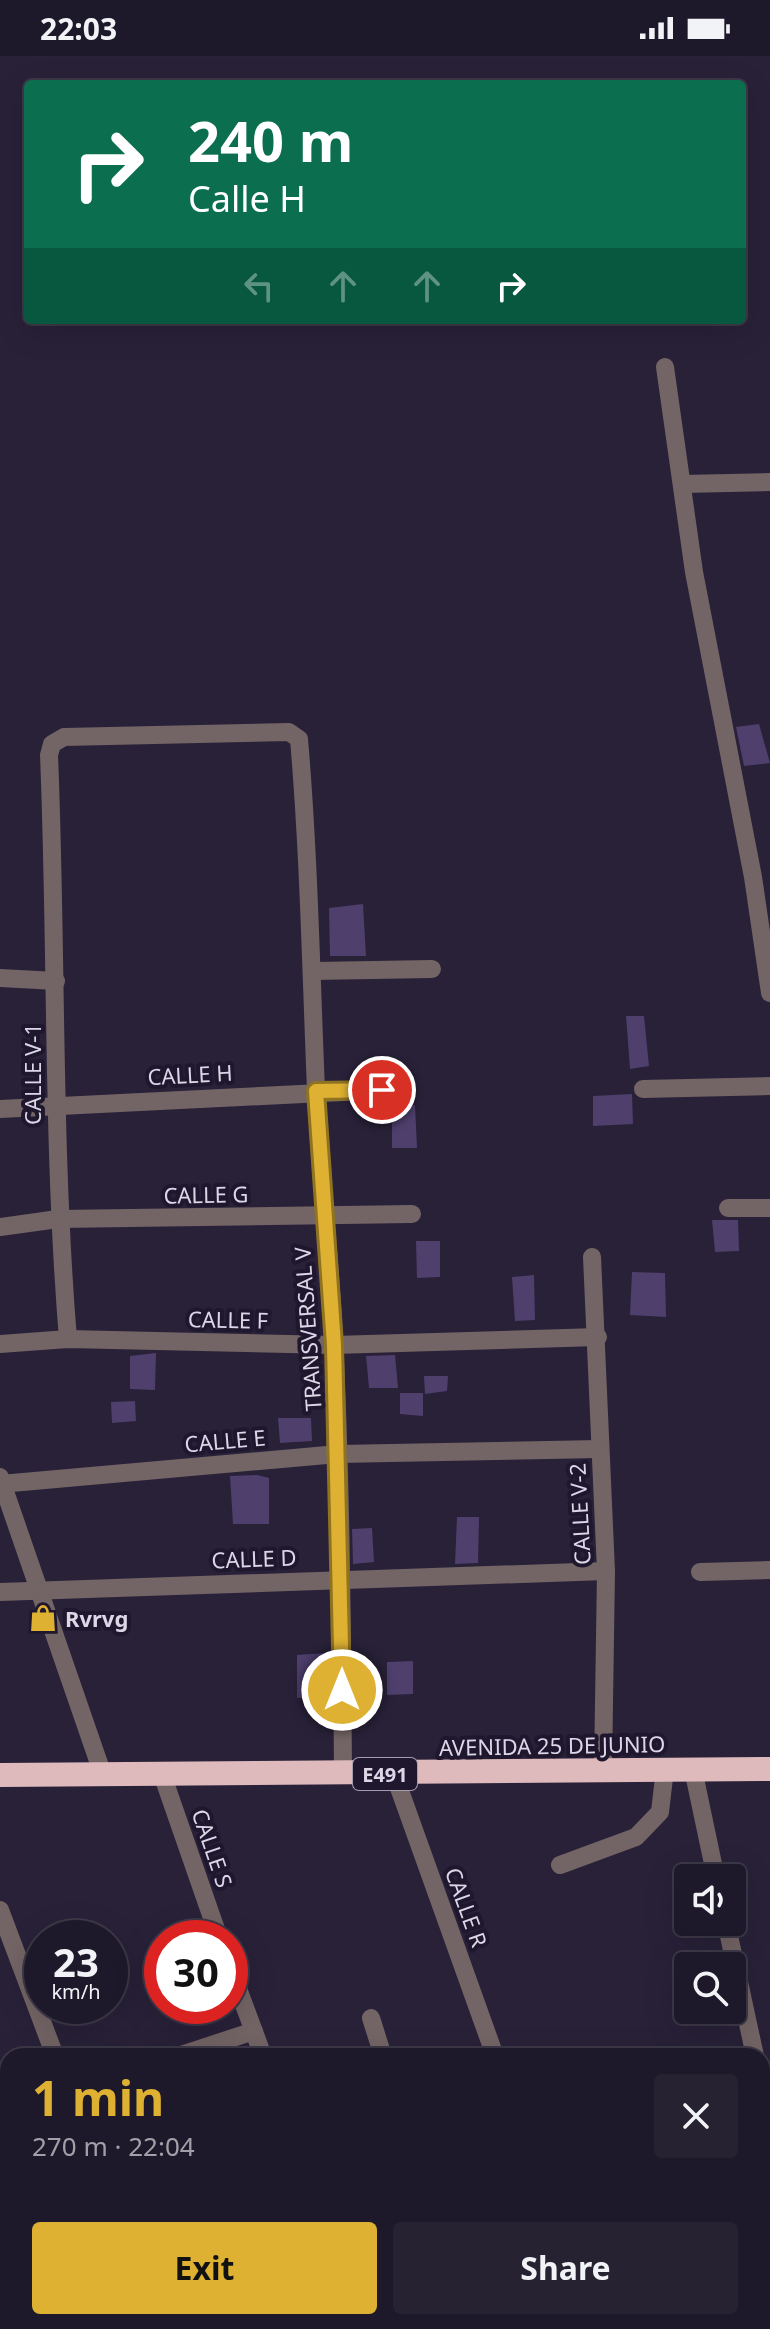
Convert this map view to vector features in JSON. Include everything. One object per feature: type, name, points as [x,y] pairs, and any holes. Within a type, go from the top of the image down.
[{"type":"highway","name":"AVENIDA 25 DE JUNIO","points":[[0,1775],[770,1769]]},
{"type":"street","points":[[665,367],[694,572],[751,862],[768,960],[770,993]]},
{"type":"street","points":[[682,484],[770,482]]},
{"type":"street","name":"CALLE V-1","points":[[68,1339],[58,1219],[56,981],[49,755],[52,744],[64,737],[246,731],[289,732],[299,739]]},
{"type":"street","name":"TRANSVERSAL V","points":[[299,739],[314,971],[316,1091],[324,1171],[323,1217],[334,1345],[343,1773]]},
{"type":"street","points":[[314,971],[432,969]]},
{"type":"street","points":[[0,978],[56,981]]},
{"type":"street","points":[[643,1089],[770,1086]]},
{"type":"street","name":"CALLE H","points":[[0,1109],[382,1090]]},
{"type":"street","points":[[728,1208],[770,1208]]},
{"type":"street","name":"CALLE G","points":[[0,1227],[58,1219],[412,1214]]},
{"type":"street","name":"CALLE V-2","points":[[592,1257],[598,1337],[599,1449],[606,1571],[603,1769]]},
{"type":"street","name":"CALLE F","points":[[0,1344],[68,1339],[334,1345],[598,1337]]},
{"type":"street","name":"CALLE E","points":[[1,1482],[338,1454],[599,1449]]},
{"type":"street","points":[[1,1482],[103,1775]]},
{"type":"street","points":[[700,1572],[770,1570]]},
{"type":"street","name":"CALLE D","points":[[0,1592],[606,1571]]},
{"type":"street","points":[[560,1865],[636,1837],[660,1812],[665,1769]]},
{"type":"street","points":[[693,1769],[713,1864]]},
{"type":"street","name":"CALLE S","points":[[162,1774],[213,1920]]},
{"type":"street","name":"CALLE R","points":[[394,1774],[492,2048]]},
{"type":"street","points":[[0,1910],[52,2048]]},
{"type":"street","points":[[729,1936],[753,2048]]},
{"type":"street","points":[[248,2015],[260,2048]]},
{"type":"street","points":[[371,2018],[380,2048]]},
{"type":"street","points":[[202,2048],[254,2031]]},
{"type":"building","points":[[759,724],[770,763],[744,766],[736,727]]},
{"type":"building","points":[[363,904],[366,956],[330,956],[329,908]]},
{"type":"building","points":[[626,1016],[644,1016],[649,1066],[630,1069]]},
{"type":"building","points":[[632,1094],[633,1124],[593,1126],[593,1096]]},
{"type":"building","points":[[415,1105],[417,1148],[392,1148],[392,1106]]},
{"type":"building","points":[[712,1220],[738,1220],[739,1251],[715,1252]]},
{"type":"building","points":[[416,1241],[440,1241],[440,1277],[417,1278]]},
{"type":"building","points":[[632,1272],[665,1273],[666,1317],[630,1315]]},
{"type":"building","points":[[534,1275],[535,1320],[515,1321],[512,1277]]},
{"type":"building","points":[[156,1353],[155,1390],[130,1389],[130,1356]]},
{"type":"building","points":[[395,1355],[398,1388],[369,1388],[366,1356]]},
{"type":"building","points":[[424,1376],[448,1376],[447,1391],[425,1394]]},
{"type":"building","points":[[400,1393],[423,1393],[423,1416],[400,1414]]},
{"type":"building","points":[[135,1401],[136,1421],[112,1423],[111,1402]]},
{"type":"building","points":[[278,1418],[311,1418],[312,1441],[280,1443]]},
{"type":"building","points":[[230,1476],[269,1478],[269,1524],[233,1524]]},
{"type":"building","points":[[457,1517],[479,1517],[478,1563],[455,1564]]},
{"type":"building","points":[[372,1528],[374,1562],[353,1564],[352,1529]]},
{"type":"building","points":[[327,1653],[328,1697],[297,1698],[297,1655]]},
{"type":"building","points":[[413,1661],[413,1694],[387,1695],[387,1662]]},
{"type":"place","name":"Rvrvg","points":[[43,1618]]},
{"type":"route","points":[[342,1690],[334,1345],[316,1091],[382,1090]]}]
